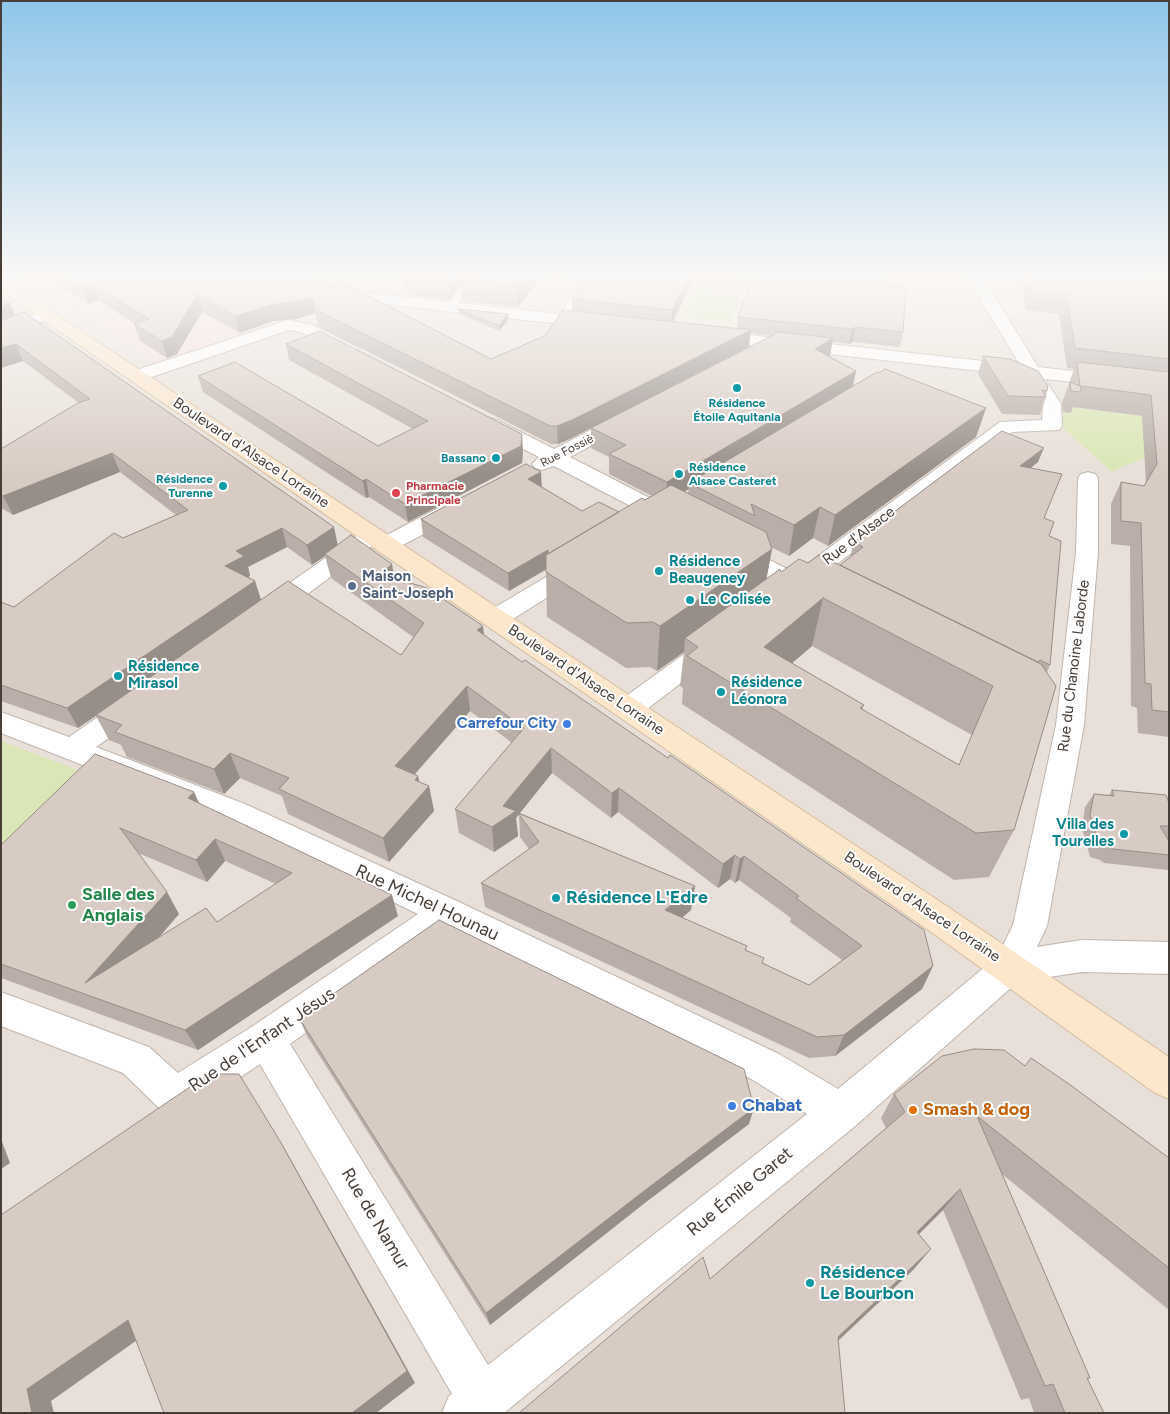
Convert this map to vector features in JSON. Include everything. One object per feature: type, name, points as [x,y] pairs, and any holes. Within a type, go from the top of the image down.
[{"type":"main road","name":"Boulevard d'Alsace Lorraine","points":[[89,343],[1010,967],[1169,1080]]},
{"type":"street","points":[[137,376],[235,343]]},
{"type":"street","points":[[335,343],[367,360]]},
{"type":"street","points":[[746,357],[773,343],[1169,387]]},
{"type":"street","points":[[1016,343],[1033,372]]},
{"type":"street","points":[[894,375],[918,360]]},
{"type":"street","name":"Rue d'Alsace","points":[[777,598],[1007,426],[1052,426],[1052,404],[1033,372]]},
{"type":"street","name":"Rue Fossiè","points":[[525,472],[644,410]]},
{"type":"street","points":[[471,414],[694,530]]},
{"type":"street","name":"Rue du Chanoine Laborde","points":[[1010,967],[1030,926],[1058,719],[1087,552],[1088,478]]},
{"type":"street","points":[[254,620],[380,539],[473,499]]},
{"type":"street","points":[[720,544],[828,600]]},
{"type":"street","points":[[496,618],[595,557]]},
{"type":"street","points":[[628,709],[729,634]]},
{"type":"street","points":[[74,748],[150,694]]},
{"type":"street","name":"Rue Michel Hounau","points":[[1,722],[74,748],[234,812],[447,912],[766,1067],[840,1113]]},
{"type":"street","name":"Rue de l'Enfant Jésus","points":[[144,1118],[266,1039],[447,912]]},
{"type":"street","points":[[1010,967],[1082,956],[1169,958]]},
{"type":"street","name":"Rue Émile Garet","points":[[474,1406],[840,1113],[1010,967]]},
{"type":"street","points":[[1,1009],[136,1060],[176,1096]]},
{"type":"street","name":"Rue de Namur","points":[[266,1039],[474,1406]]},
{"type":"shaded area","points":[[1,343],[1169,343],[1169,1413],[1,1413]]},
{"type":"shaded area","points":[[127,343],[213,343],[157,362]]},
{"type":"shaded area","points":[[831,343],[997,343],[1005,358],[995,362]]},
{"type":"green space","points":[[1063,406],[1169,420],[1169,462],[1143,459],[1112,472],[1063,428]]},
{"type":"green space","points":[[1,741],[104,780],[1,883]]},
{"type":"building","points":[[1,343],[69,343],[334,527],[307,545],[282,528],[236,551],[244,556],[225,566],[255,581],[67,708],[1,685],[1,602],[14,607],[114,533],[123,538],[188,510],[112,453],[3,496],[1,495],[1,449],[78,403],[90,399],[16,344],[1,348]]},
{"type":"building","points":[[344,343],[522,434],[521,446],[405,504],[366,479],[363,481],[198,376],[235,362],[378,446],[428,421],[286,344]]},
{"type":"building","points":[[383,343],[460,343],[491,359],[528,343],[725,343],[572,420],[557,426],[550,426]]},
{"type":"building","points":[[757,343],[825,343],[815,349],[856,371],[667,482],[609,454],[626,445],[591,428]]},
{"type":"building","points":[[1074,343],[1169,343],[1169,359],[1075,348]]},
{"type":"building","points":[[983,356],[1010,359],[1038,371],[1048,386],[1047,391],[1042,390],[1046,397],[1008,396]]},
{"type":"building","points":[[1077,362],[1169,372],[1169,712],[1152,710],[1151,684],[1145,683],[1141,523],[1121,521],[1121,482],[1144,486],[1157,464],[1151,395],[1081,386],[1080,392],[1071,391],[1070,382],[1080,386]]},
{"type":"building","points":[[885,369],[986,408],[835,515],[820,507],[794,525],[751,504],[755,516],[689,483],[877,372],[879,373]]},
{"type":"building","points":[[1002,431],[1044,448],[1020,466],[1062,474],[1044,518],[1054,522],[1049,536],[1061,541],[1050,665],[1040,660],[1038,662],[840,565],[863,547],[854,542]]},
{"type":"building","points":[[526,464],[541,472],[528,479],[582,511],[599,502],[619,512],[548,554],[548,550],[508,573],[421,519]]},
{"type":"building","points":[[671,485],[766,532],[772,549],[660,626],[653,622],[627,623],[546,572],[546,555],[642,498],[645,500]]},
{"type":"building","points":[[351,535],[392,564],[381,574],[427,588],[483,626],[477,630],[522,662],[525,660],[668,758],[670,755],[924,930],[933,966],[844,1035],[817,1037],[481,883],[539,842],[518,813],[695,886],[665,910],[747,946],[745,950],[764,958],[762,963],[809,985],[862,946],[796,898],[799,896],[744,856],[740,859],[735,855],[723,864],[619,788],[612,793],[551,748],[503,806],[516,811],[492,827],[455,809],[524,728],[467,686],[395,766],[418,776],[415,780],[429,786],[383,838],[279,789],[289,778],[230,753],[214,769],[115,732],[122,725],[96,715],[288,581],[401,655],[424,623],[325,554]]},
{"type":"building","points":[[819,555],[1041,664],[1056,686],[1014,830],[976,833],[687,656],[698,647],[685,638],[780,569],[781,572],[799,559],[808,563]],"holes":[[[823,598],[993,686],[959,765],[860,708],[864,705],[764,647]]]},
{"type":"building","points":[[95,754],[194,792],[188,798],[392,895],[185,1030],[1,964],[1,845]],"holes":[[[120,828],[196,860],[215,839],[292,873],[217,922],[206,908],[85,983],[167,892]]]},
{"type":"building","name":"Villa des Tourelles","points":[[1112,790],[1166,795],[1169,803],[1169,826],[1160,826],[1169,841],[1169,855],[1113,849],[1099,843],[1090,815],[1094,794],[1114,796]]},
{"type":"building","points":[[439,920],[744,1069],[754,1108],[486,1313],[299,1018]]},
{"type":"building","points":[[974,1049],[1004,1050],[1025,1066],[1031,1058],[1169,1158],[1169,1268],[977,1116],[1090,1378],[1087,1378],[1104,1413],[1065,1413],[1053,1384],[1045,1386],[960,1189],[917,1232],[931,1249],[838,1337],[845,1413],[519,1413],[703,1257],[710,1279],[905,1112],[894,1094],[942,1056]]},
{"type":"building","points":[[209,1074],[239,1074],[280,1141],[407,1371],[352,1413],[164,1413],[128,1320],[27,1389],[32,1413],[1,1413],[1,1215]]},
{"type":"place","name":"Résidence Étoile Aquitania","points":[[737,388]]},
{"type":"place","name":"Bassano","points":[[496,458]]},
{"type":"place","name":"Résidence Alsace Casteret","points":[[679,474]]},
{"type":"place","name":"Résidence Turenne","points":[[223,486]]},
{"type":"place","name":"Pharmacie Principale","points":[[396,493]]},
{"type":"place","name":"Résidence Beaugeney","points":[[659,571]]},
{"type":"place","name":"Maison Saint-Joseph","points":[[352,586]]},
{"type":"place","name":"Le Colisée","points":[[690,600]]},
{"type":"place","name":"Résidence Mirasol","points":[[118,676]]},
{"type":"place","name":"Résidence Léonora","points":[[721,692]]},
{"type":"place","name":"Carrefour City","points":[[567,724]]},
{"type":"place","name":"Villa des Tourelles","points":[[1124,834]]},
{"type":"place","name":"Résidence L'Edre","points":[[556,898]]},
{"type":"place","name":"Salle des Anglais","points":[[72,905]]},
{"type":"place","name":"Chabat","points":[[732,1106]]},
{"type":"place","name":"Smash & dog","points":[[913,1110]]},
{"type":"place","name":"Résidence Le Bourbon","points":[[810,1283]]}]
